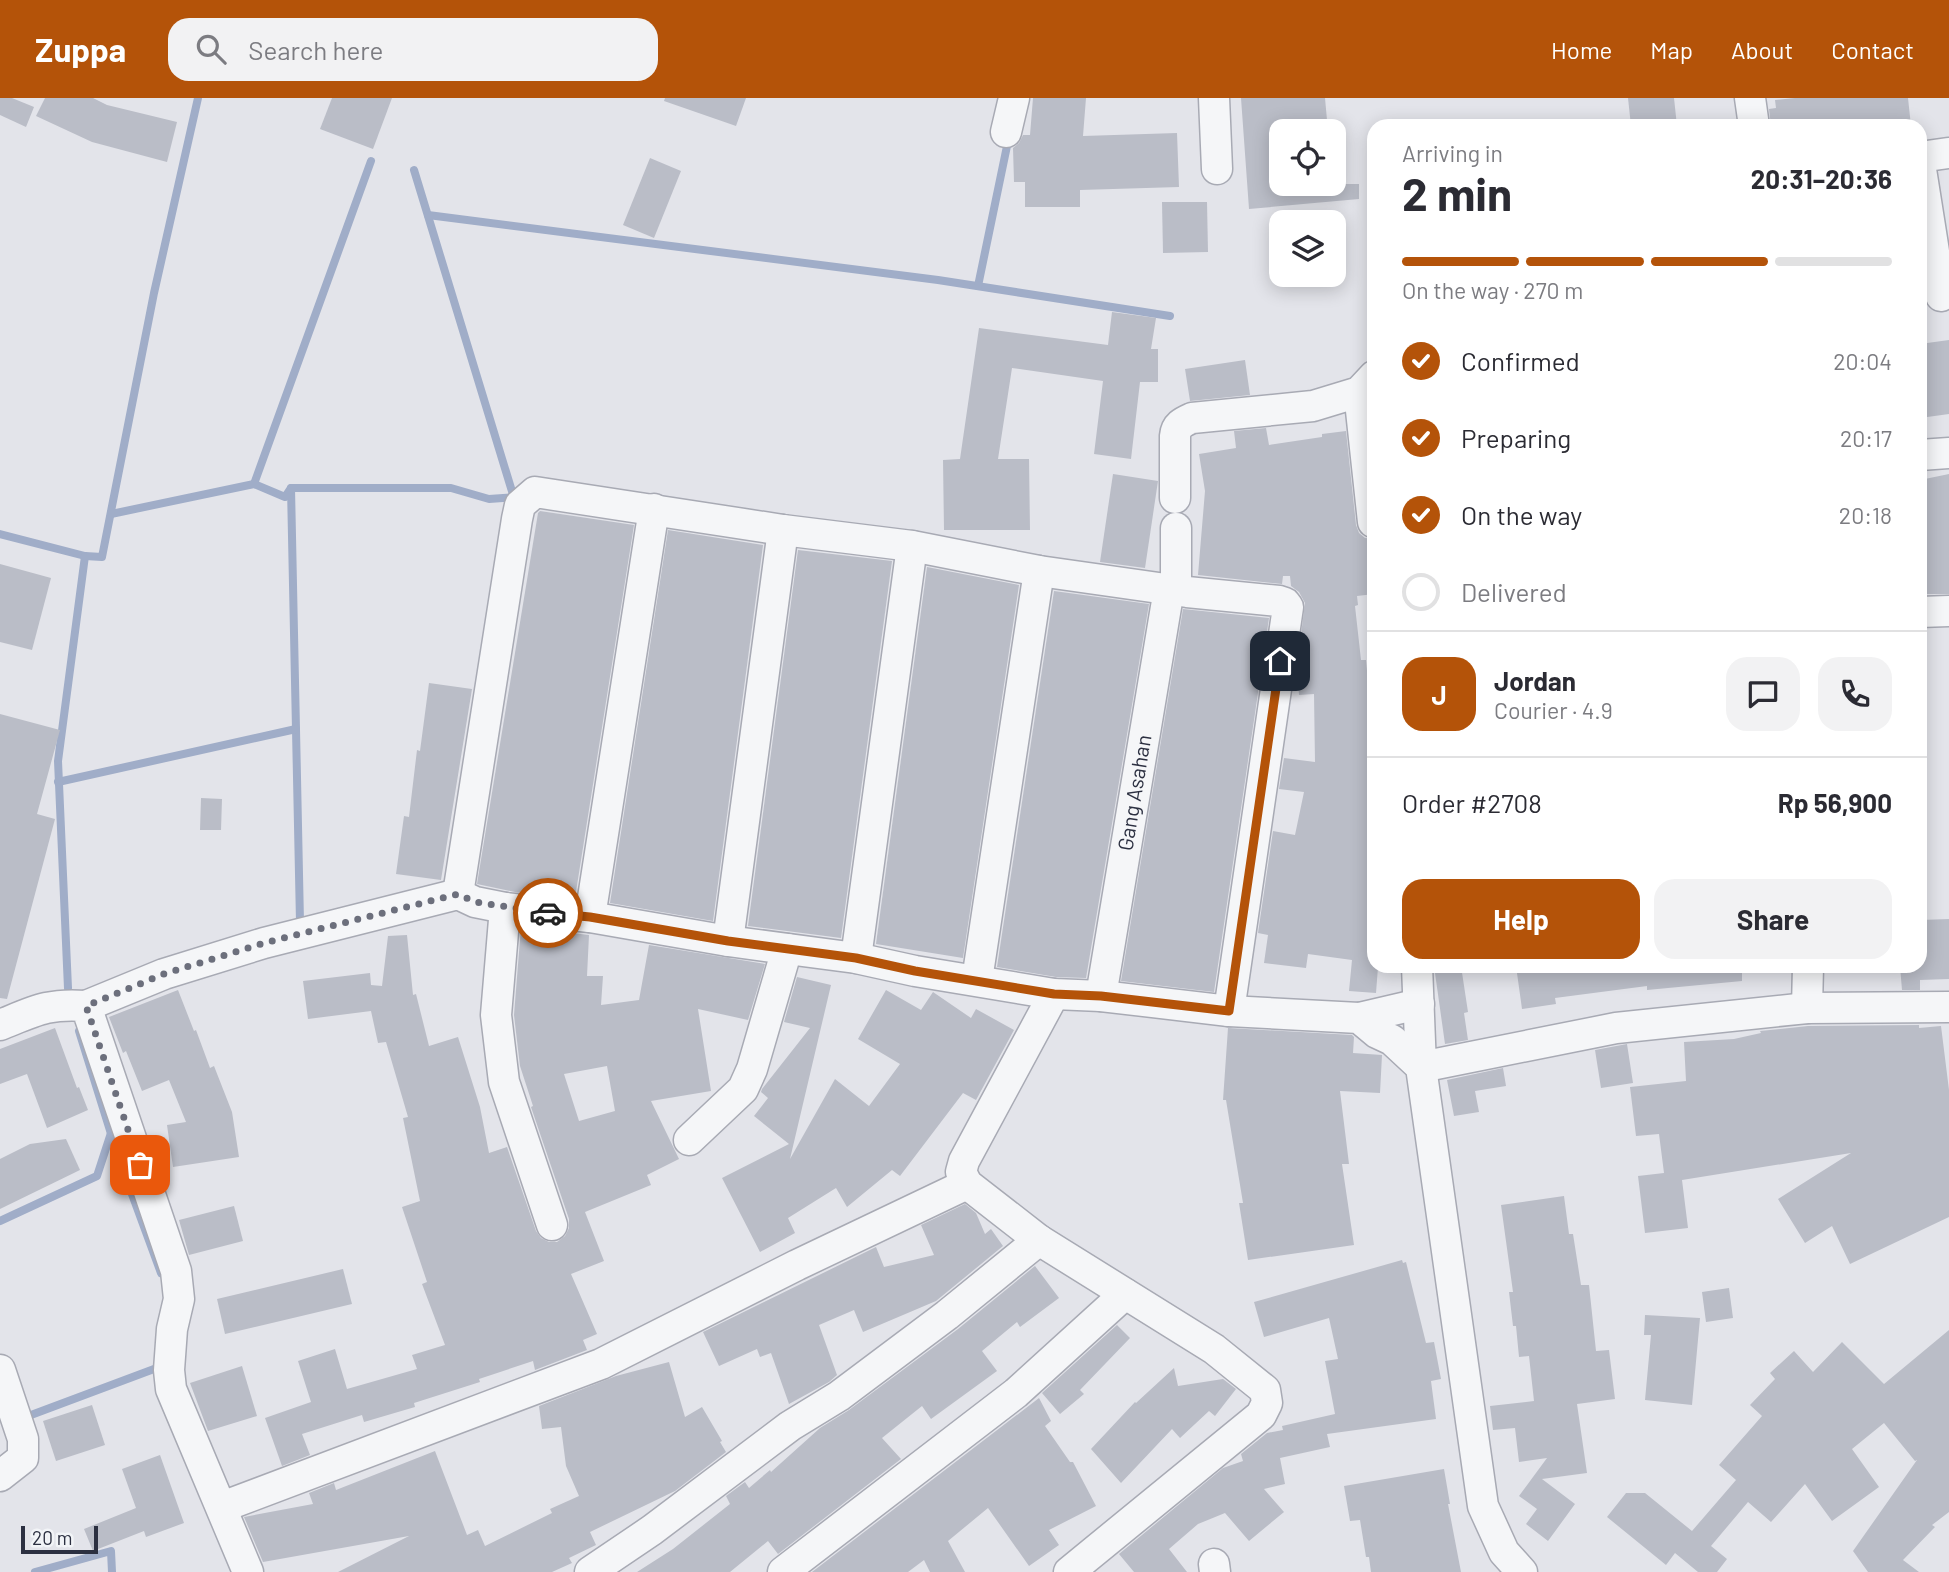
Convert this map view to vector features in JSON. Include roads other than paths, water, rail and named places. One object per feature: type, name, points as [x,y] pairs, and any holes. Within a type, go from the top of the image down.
[{"type":"street","points":[[1006,132],[1014,98]]},
{"type":"street","points":[[1214,98],[1217,169]]},
{"type":"street","points":[[1750,98],[1753,119]]},
{"type":"street","points":[[1927,207],[1941,296]]},
{"type":"street","points":[[1175,498],[1175,436],[1181,423],[1192,418],[1313,406],[1367,384]]},
{"type":"street","points":[[1927,455],[1949,453]]},
{"type":"street","points":[[458,894],[520,505],[535,492],[783,530],[912,546],[1039,571],[1279,601],[1288,607],[1229,1011]]},
{"type":"street","points":[[590,917],[654,509]]},
{"type":"street","name":"Gang Asahan","points":[[1101,996],[1172,589],[1176,528]]},
{"type":"street","points":[[728,941],[783,530]]},
{"type":"street","points":[[856,958],[912,546]]},
{"type":"street","points":[[977,980],[1039,571]]},
{"type":"street","points":[[1927,612],[1949,611]]},
{"type":"street","points":[[0,1025],[60,1004],[86,1006],[164,974],[252,947],[458,894],[475,902],[505,908],[590,917],[728,941],[856,958],[915,971],[1054,994],[1101,996],[1229,1011],[1359,1018],[1419,1004]]},
{"type":"street","points":[[505,908],[496,1016],[504,1082],[552,1226]]},
{"type":"street","points":[[690,1140],[743,1089],[752,1069],[787,949]]},
{"type":"street","points":[[1417,973],[1421,1067],[1483,1506],[1504,1552],[1522,1572]]},
{"type":"street","points":[[1807,1008],[1808,973]]},
{"type":"street","points":[[1054,994],[964,1161],[961,1172],[967,1184],[1039,1240],[1214,1349],[1265,1390],[1267,1403],[1261,1415],[1069,1572]]},
{"type":"street","points":[[86,1006],[176,1271],[179,1299],[172,1329],[171,1389],[248,1572]]},
{"type":"street","points":[[1421,1067],[1616,1028],[1807,1008],[1949,1007]]},
{"type":"street","points":[[1359,1018],[1377,1034],[1392,1040],[1421,1067]]},
{"type":"street","points":[[222,1507],[601,1364],[797,1265],[967,1184]]},
{"type":"street","points":[[590,1572],[652,1530],[790,1426],[839,1396],[947,1315],[1039,1240]]},
{"type":"street","points":[[783,1572],[1016,1393],[1125,1294]]},
{"type":"street","points":[[0,1370],[23,1439],[23,1458],[0,1476]]},
{"type":"waterway","points":[[68,988],[58,761],[85,556],[102,557],[154,293],[198,98]]},
{"type":"waterway","points":[[978,286],[1007,146]]},
{"type":"waterway","points":[[254,484],[371,161]]},
{"type":"waterway","points":[[414,170],[514,498]]},
{"type":"waterway","points":[[428,215],[938,280],[1170,316]]},
{"type":"waterway","points":[[111,514],[254,484],[285,497],[291,488],[451,488],[489,499],[516,497]]},
{"type":"waterway","points":[[291,488],[300,922]]},
{"type":"waterway","points":[[0,534],[85,556]]},
{"type":"waterway","points":[[58,782],[296,729]]},
{"type":"waterway","points":[[79,1031],[118,1156],[161,1273]]},
{"type":"waterway","points":[[0,1221],[97,1176],[111,1133]]},
{"type":"waterway","points":[[31,1415],[154,1369]]},
{"type":"waterway","points":[[35,1572],[111,1551],[112,1572]]}]
